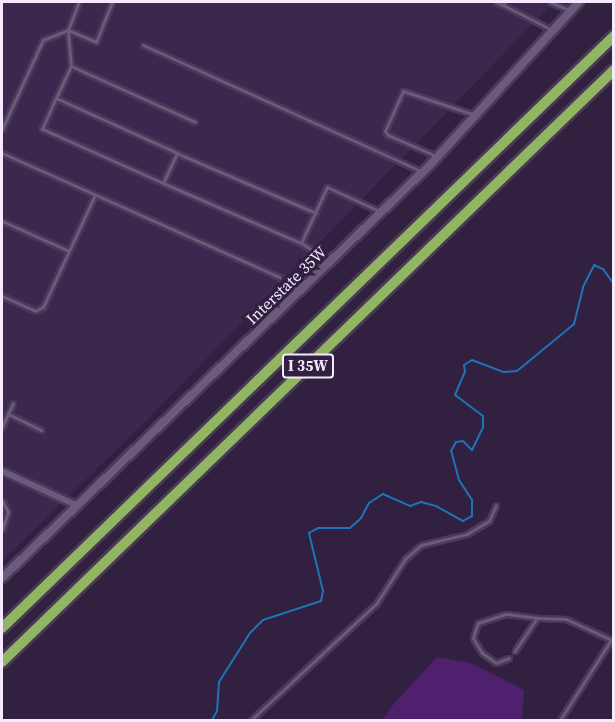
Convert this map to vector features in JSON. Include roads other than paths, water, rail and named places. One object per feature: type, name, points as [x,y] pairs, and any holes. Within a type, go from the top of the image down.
[{"type":"highway","name":"I 35W","points":[[2,628],[614,36]]},
{"type":"highway","name":"I 35W","points":[[2,662],[614,70]]},
{"type":"street","name":"Interstate 35W","points":[[2,578],[438,157],[579,2]]},
{"type":"street","points":[[2,471],[78,506]]},
{"type":"lane","points":[[79,2],[68,30],[71,66],[42,129],[301,243],[330,261]]},
{"type":"lane","points":[[2,129],[43,40],[68,30],[96,42],[112,2]]},
{"type":"lane","points":[[496,2],[504,3],[554,30]]},
{"type":"lane","points":[[550,2],[571,11]]},
{"type":"lane","points":[[142,45],[422,172]]},
{"type":"lane","points":[[71,66],[195,122]]},
{"type":"lane","points":[[438,157],[388,135],[385,131],[403,91],[477,116]]},
{"type":"lane","points":[[56,99],[316,213]]},
{"type":"lane","points":[[2,153],[284,279],[298,291]]},
{"type":"lane","points":[[163,183],[177,153]]},
{"type":"lane","points":[[301,243],[327,187],[381,212]]},
{"type":"lane","points":[[2,296],[35,311],[43,307],[95,195]]},
{"type":"lane","points":[[2,221],[69,251]]},
{"type":"lane","points":[[2,427],[13,403]]},
{"type":"lane","points":[[8,414],[40,430]]},
{"type":"lane","points":[[2,501],[8,512],[2,529]]},
{"type":"lane","points":[[251,720],[376,604],[405,559],[421,544],[468,534],[489,521],[496,505]]},
{"type":"lane","points":[[509,658],[496,663],[482,653],[473,638],[477,623],[506,614],[566,619],[612,641],[561,720]]},
{"type":"lane","points":[[515,651],[537,618]]},
{"type":"waterway","points":[[212,720],[217,711],[219,682],[250,633],[263,620],[321,601],[323,591],[309,533],[318,528],[350,528],[361,518],[369,503],[383,494],[410,506],[421,502],[436,506],[463,521],[472,516],[472,500],[459,480],[451,451],[456,442],[463,441],[472,450],[483,427],[483,416],[455,395],[465,372],[464,365],[472,360],[504,372],[517,371],[574,324],[583,287],[594,265],[603,269],[614,284]]}]
